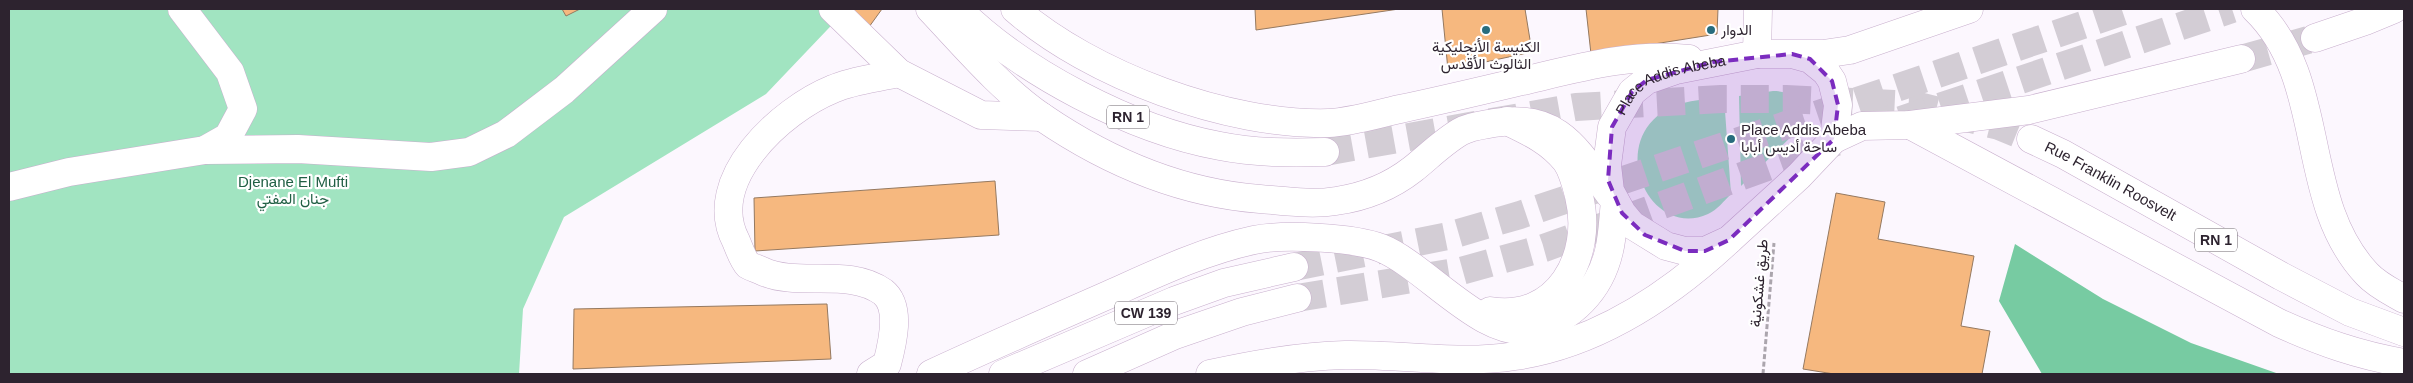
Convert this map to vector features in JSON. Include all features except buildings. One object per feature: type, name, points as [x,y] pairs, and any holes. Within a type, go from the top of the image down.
[{"type":"main road","points":[[182,9],[230,72],[243,109],[228,137],[205,150]]},
{"type":"main road","points":[[9,187],[69,172],[205,150],[298,149],[432,157],[469,152],[506,134],[564,90],[653,9]]},
{"type":"main road","points":[[833,9],[899,74],[981,115],[1042,117]]},
{"type":"main road","points":[[930,9],[1004,86],[1042,117],[1123,163],[1165,181],[1225,196],[1311,203],[1334,202],[1370,193],[1412,170],[1461,130],[1507,121],[1541,124],[1562,136],[1578,151],[1615,202],[1610,251],[1593,290],[1574,309],[1551,323],[1530,329],[1509,330],[1486,321],[1416,268],[1380,247],[1328,238],[1256,239],[1184,262],[931,374]]},
{"type":"main road","name":"RN 1","points":[[958,9],[1014,57],[1112,110],[1166,132],[1198,142],[1244,150],[1284,153],[1325,152]]},
{"type":"main road","points":[[1015,9],[1055,39],[1095,62],[1160,90],[1220,110],[1294,122],[1331,123],[1379,114],[1631,58],[1673,57],[1713,62]]},
{"type":"main road","points":[[1757,54],[1758,9]]},
{"type":"main road","points":[[1894,34],[1925,9]]},
{"type":"main road","name":"Place Addis Abeba","points":[[1834,139],[1799,176],[1729,240],[1706,250],[1685,252],[1666,246],[1632,225],[1615,202],[1608,180],[1609,146],[1612,127],[1632,92],[1647,80],[1713,62],[1757,54],[1823,54],[1850,50],[1969,9]]},
{"type":"main road","points":[[2255,9],[2274,32],[2290,59],[2300,84],[2328,208],[2338,233],[2368,275],[2404,299]]},
{"type":"main road","points":[[2316,38],[2394,9]]},
{"type":"main road","points":[[1792,54],[1810,59],[1826,72],[1832,81],[1838,105],[1834,139]]},
{"type":"main road","points":[[1834,139],[1862,126],[1910,125],[2029,110],[2241,60]]},
{"type":"main road","points":[[871,374],[886,364],[894,336],[894,312],[884,293],[862,281],[776,278],[748,264],[729,228],[729,200],[736,177],[753,149],[770,130],[801,107],[834,88],[899,74]]},
{"type":"main road","points":[[1460,302],[1483,310],[1507,314],[1525,311],[1543,302],[1559,289],[1573,268],[1582,240],[1580,201],[1575,179],[1567,163],[1542,138],[1507,121]]},
{"type":"main road","points":[[1910,125],[2279,323],[2327,344],[2373,358],[2404,363]]},
{"type":"main road","name":"Rue Franklin Roosvelt","points":[[2031,139],[2063,154],[2350,312],[2404,332]]},
{"type":"main road","points":[[1210,374],[1256,364],[1301,358],[1345,355],[1481,360],[1515,357],[1551,349],[1585,338],[1656,299],[1697,270],[1729,240]]},
{"type":"main road","name":"CW 139","points":[[1003,374],[1174,301],[1224,283],[1294,267]]},
{"type":"main road","name":"CW 139","points":[[1087,374],[1175,335],[1242,312],[1297,298]]},
{"type":"path","name":"طريق غشكونية","points":[[1763,374],[1774,242]]},
{"type":"highlighted area","points":[[1792,54],[1810,59],[1832,81],[1838,105],[1834,139],[1729,240],[1705,251],[1685,251],[1645,235],[1622,213],[1608,180],[1612,127],[1632,92],[1647,80],[1713,62]]},
{"type":"green space","name":"Djenane El Mufti جنان المفتي","points":[[9,9],[847,9],[766,94],[564,217],[523,309],[519,374],[9,374]]},
{"type":"green space","points":[[1773,91],[1787,93],[1796,100],[1802,111],[1802,126],[1741,186],[1739,96]]},
{"type":"green space","points":[[1724,97],[1731,194],[1708,214],[1686,218],[1668,213],[1652,200],[1642,182],[1638,162],[1640,141],[1652,122],[1672,107],[1691,101]]},
{"type":"green space","points":[[2015,244],[2103,299],[2191,343],[2279,374],[2042,374],[1999,301]]},
{"type":"tunnel","points":[[1294,267],[1448,236],[1520,215],[2130,9]]},
{"type":"tunnel","points":[[1901,120],[2232,9]]},
{"type":"tunnel","points":[[2241,59],[2315,38]]},
{"type":"tunnel","points":[[1325,152],[1576,107],[1721,99],[1786,99],[1915,105],[1999,126],[2031,139]]},
{"type":"tunnel","points":[[1297,298],[1461,271],[1544,248],[1836,142]]},
{"type":"place","name":"الكنيسة الأنجليكية الثالوث الأقدس","points":[[1486,30]]},
{"type":"place","name":"الدوار","points":[[1711,30]]},
{"type":"place","name":"Place Addis Abeba ساحة أديس أبابا","points":[[1731,139]]}]
